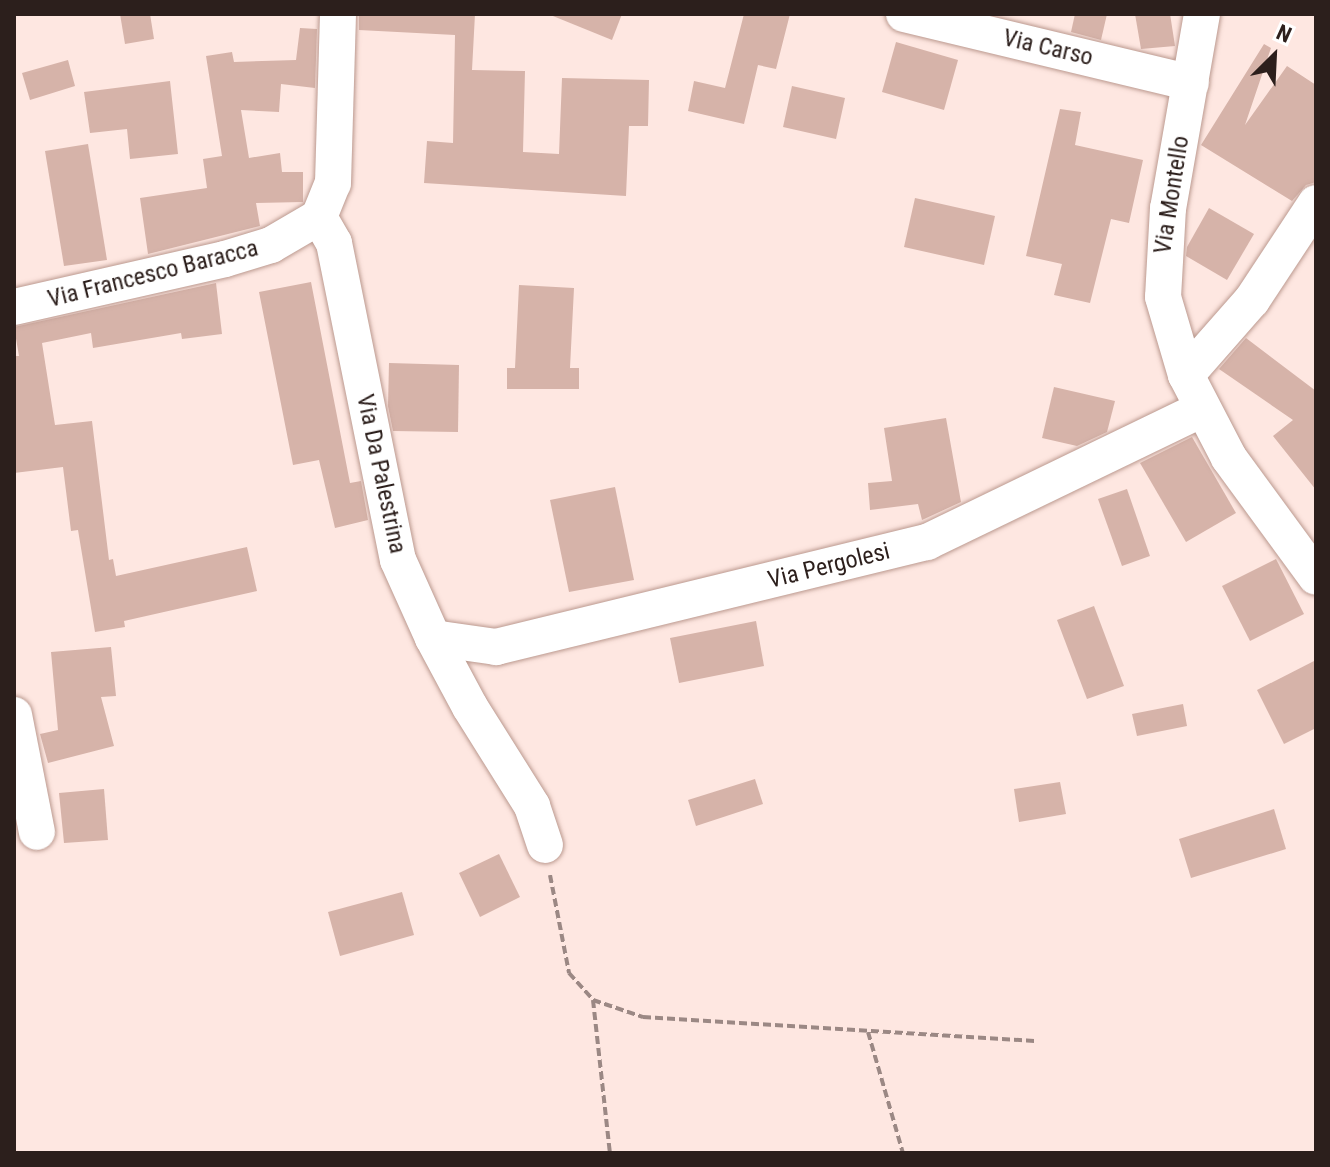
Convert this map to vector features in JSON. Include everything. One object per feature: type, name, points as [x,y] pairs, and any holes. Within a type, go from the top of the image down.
[{"type":"street","points":[[319,217],[333,183],[338,14]]},
{"type":"street","name":"Via Carso","points":[[904,14],[1191,83]]},
{"type":"street","name":"Via Montello","points":[[1202,14],[1168,208],[1162,267],[1163,297],[1186,375],[1202,409],[1229,458],[1316,577]]},
{"type":"street","points":[[1186,375],[1252,300],[1316,203]]},
{"type":"street","name":"Via Francesco Baracca","points":[[14,307],[225,259],[271,245],[319,217]]},
{"type":"street","name":"Via Da Palestrina","points":[[319,217],[334,243],[398,560],[433,638],[470,707],[532,806],[545,845]]},
{"type":"street","name":"Via Pergolesi","points":[[433,638],[496,647],[927,542],[1202,409]]},
{"type":"street","points":[[14,715],[37,832]]},
{"type":"path","points":[[545,845],[569,973],[593,1000],[643,1017],[1034,1041]]},
{"type":"path","points":[[593,1000],[610,1153]]},
{"type":"path","points":[[868,1031],[903,1153]]},
{"type":"building","points":[[120,14],[150,14],[154,39],[125,44]]},
{"type":"building","points":[[359,14],[475,14],[472,70],[525,71],[523,152],[559,154],[562,78],[649,80],[648,126],[629,126],[626,196],[424,183],[427,141],[453,143],[455,35],[359,30]]},
{"type":"building","points":[[548,14],[622,14],[612,40]]},
{"type":"building","points":[[744,14],[790,14],[776,69],[758,65],[744,124],[688,111],[694,81],[725,88]]},
{"type":"building","points":[[1075,14],[1107,14],[1101,40],[1071,32]]},
{"type":"building","points":[[1135,14],[1170,14],[1175,46],[1141,49]]},
{"type":"building","points":[[300,28],[317,29],[315,88],[281,84],[279,112],[241,110],[249,158],[280,153],[282,172],[303,172],[303,202],[256,203],[260,226],[148,254],[140,198],[207,188],[203,159],[222,156],[206,56],[232,52],[234,62],[296,60]]},
{"type":"building","points":[[896,42],[958,60],[944,110],[882,92]]},
{"type":"building","points":[[1264,44],[1271,48],[1245,125],[1287,66],[1316,85],[1316,182],[1306,185],[1292,201],[1201,145]]},
{"type":"building","points":[[68,60],[75,86],[30,100],[22,73]]},
{"type":"building","points":[[170,81],[178,154],[130,159],[127,129],[90,133],[84,92]]},
{"type":"building","points":[[792,86],[845,98],[836,139],[783,127]]},
{"type":"building","points":[[1060,109],[1081,112],[1075,145],[1143,160],[1129,223],[1111,219],[1090,303],[1054,295],[1062,264],[1026,256]]},
{"type":"building","points":[[88,144],[107,260],[64,266],[45,151]]},
{"type":"building","points":[[915,198],[995,216],[984,265],[904,247]]},
{"type":"building","points":[[1209,208],[1254,234],[1227,280],[1186,256],[1187,247]]},
{"type":"building","points":[[311,282],[350,483],[361,481],[368,520],[335,528],[319,460],[293,465],[259,292]]},
{"type":"building","points":[[216,283],[222,334],[182,339],[181,333],[93,348],[91,333],[42,343],[55,425],[92,421],[109,560],[113,559],[116,576],[247,547],[257,591],[124,621],[125,627],[95,632],[78,530],[71,531],[63,467],[14,473],[14,356],[19,356],[14,327]]},
{"type":"building","points":[[519,285],[574,288],[570,368],[579,368],[579,389],[507,389],[507,368],[515,368]]},
{"type":"building","points":[[1246,338],[1316,391],[1316,490],[1273,436],[1293,420],[1219,369]]},
{"type":"building","points":[[389,363],[459,365],[458,432],[393,431],[388,406]]},
{"type":"building","points":[[1054,387],[1115,401],[1107,432],[1077,446],[1042,438]]},
{"type":"building","points":[[946,418],[961,502],[922,520],[918,504],[870,510],[868,483],[892,481],[884,428]]},
{"type":"building","points":[[1192,437],[1236,513],[1186,542],[1140,463]]},
{"type":"building","points":[[615,487],[634,580],[569,592],[550,500]]},
{"type":"building","points":[[1127,489],[1150,556],[1122,566],[1098,499]]},
{"type":"building","points":[[1276,559],[1304,614],[1250,641],[1222,586]]},
{"type":"building","points":[[1094,606],[1124,686],[1087,699],[1057,620]]},
{"type":"building","points":[[756,621],[764,666],[679,683],[670,638]]},
{"type":"building","points":[[111,647],[116,696],[101,697],[114,746],[48,763],[40,734],[58,730],[51,652]]},
{"type":"building","points":[[1316,660],[1316,728],[1284,744],[1257,690]]},
{"type":"building","points":[[1183,704],[1187,726],[1137,736],[1132,714]]},
{"type":"building","points":[[755,779],[763,804],[696,826],[688,800]]},
{"type":"building","points":[[1060,782],[1066,814],[1019,822],[1014,789]]},
{"type":"building","points":[[104,789],[108,840],[64,843],[59,793]]},
{"type":"building","points":[[1274,809],[1286,849],[1191,878],[1179,839]]},
{"type":"building","points":[[499,854],[520,897],[480,917],[459,873]]},
{"type":"building","points":[[402,892],[414,935],[340,956],[328,912]]}]
